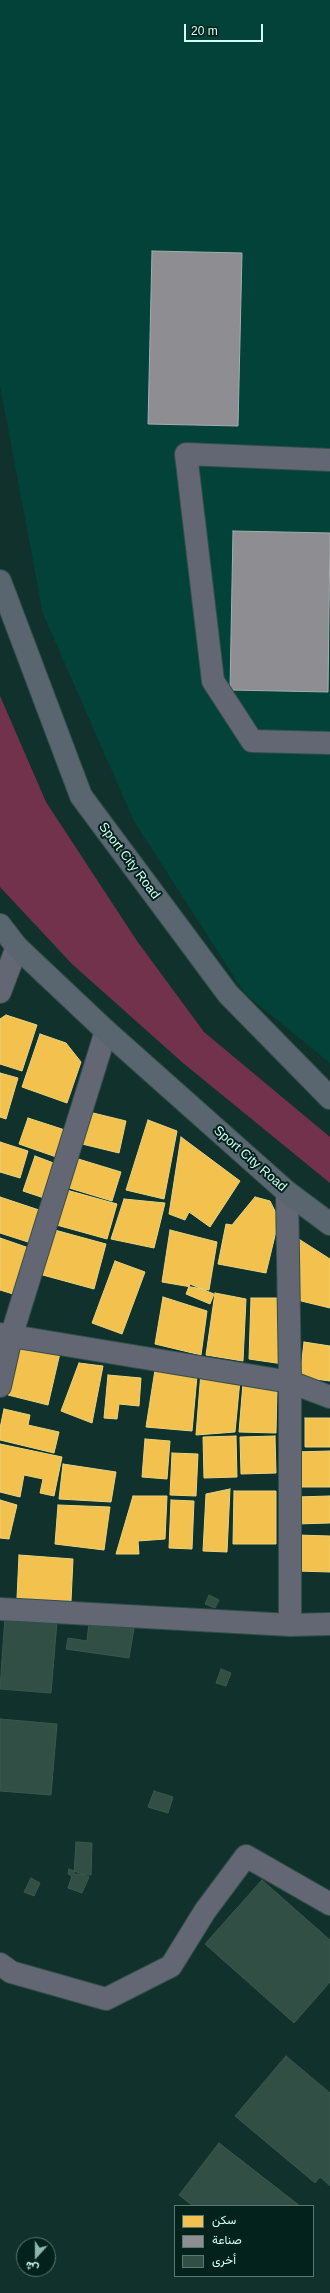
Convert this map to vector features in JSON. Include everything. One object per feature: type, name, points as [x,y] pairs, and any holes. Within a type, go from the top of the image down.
[{"type":"main road","name":"Sport City Road","points":[[0,581],[81,796],[228,994],[330,1098]]},
{"type":"main road","name":"Sport City Road","points":[[0,925],[17,947],[106,1031],[287,1192],[330,1224]]},
{"type":"street","points":[[330,460],[186,454],[214,681],[252,741],[330,743]]},
{"type":"street","points":[[0,992],[17,947]]},
{"type":"street","points":[[0,1386],[5,1336],[106,1031]]},
{"type":"street","points":[[287,1192],[290,1382],[290,1624]]},
{"type":"street","points":[[5,1336],[290,1382],[330,1396]]},
{"type":"street","points":[[0,1609],[290,1624],[330,1624]]},
{"type":"street","points":[[0,1964],[11,1972],[106,1999],[171,1966],[205,1911],[246,1856],[330,1904]]},
{"type":"shaded area","points":[[0,0],[330,0],[330,1063],[245,994],[134,821],[43,614],[0,386]]},
{"type":"shaded area","points":[[0,696],[46,802],[137,941],[204,1032],[330,1137],[330,1183],[183,1063],[72,964],[0,887]]},
{"type":"building: سكن","points":[[6,1015],[37,1025],[22,1071],[0,1064],[0,1019]]},
{"type":"building: سكن","points":[[40,1034],[66,1043],[81,1062],[67,1103],[22,1087]]},
{"type":"building: سكن","points":[[0,1073],[18,1078],[6,1119],[0,1117]]},
{"type":"building: سكن","points":[[85,1111],[126,1121],[119,1153],[78,1143]]},
{"type":"building: سكن","points":[[28,1118],[68,1131],[59,1158],[19,1144]]},
{"type":"building: سكن","points":[[148,1120],[177,1131],[164,1199],[126,1190]]},
{"type":"building: سكن","points":[[181,1137],[240,1181],[210,1227],[189,1212],[185,1220],[169,1214]]},
{"type":"building: سكن","points":[[0,1142],[28,1151],[20,1178],[0,1172]]},
{"type":"building: سكن","points":[[35,1156],[59,1165],[47,1199],[23,1191]]},
{"type":"building: سكن","points":[[75,1158],[121,1172],[112,1201],[66,1187]]},
{"type":"building: سكن","points":[[63,1189],[117,1204],[107,1239],[53,1224]]},
{"type":"building: سكن","points":[[0,1197],[39,1210],[28,1242],[0,1233]]},
{"type":"building: سكن","points":[[255,1197],[270,1201],[279,1219],[266,1273],[218,1264],[226,1224],[232,1225]]},
{"type":"building: سكن","points":[[124,1199],[165,1203],[154,1248],[111,1239]]},
{"type":"building: سكن","points":[[51,1229],[106,1244],[94,1289],[39,1274]]},
{"type":"building: سكن","points":[[170,1230],[217,1242],[209,1290],[162,1282]]},
{"type":"building: سكن","points":[[294,1236],[330,1259],[330,1308],[293,1299]]},
{"type":"building: سكن","points":[[0,1238],[29,1248],[13,1294],[0,1290]]},
{"type":"building: سكن","points":[[115,1261],[145,1272],[122,1334],[92,1323]]},
{"type":"building: سكن","points":[[190,1284],[214,1294],[210,1304],[186,1294]]},
{"type":"building: سكن","points":[[215,1293],[246,1299],[243,1361],[206,1355]]},
{"type":"building: سكن","points":[[163,1297],[207,1311],[201,1355],[155,1344]]},
{"type":"building: سكن","points":[[251,1298],[284,1298],[283,1364],[249,1359]]},
{"type":"building: سكن","points":[[304,1342],[330,1346],[330,1381],[300,1377]]},
{"type":"building: سكن","points":[[21,1343],[60,1353],[48,1405],[8,1395]]},
{"type":"building: سكن","points":[[79,1363],[103,1366],[92,1423],[61,1411]]},
{"type":"building: سكن","points":[[155,1370],[197,1376],[192,1431],[146,1427]]},
{"type":"building: سكن","points":[[201,1372],[240,1380],[235,1432],[196,1435]]},
{"type":"building: سكن","points":[[108,1375],[141,1378],[139,1406],[119,1404],[117,1419],[104,1418]]},
{"type":"building: سكن","points":[[243,1383],[277,1389],[276,1433],[239,1432]]},
{"type":"building: سكن","points":[[4,1409],[30,1415],[28,1425],[59,1432],[54,1453],[0,1440],[0,1428]]},
{"type":"building: سكن","points":[[305,1418],[330,1418],[330,1447],[305,1447]]},
{"type":"building: سكن","points":[[236,1436],[237,1477],[204,1478],[203,1437]]},
{"type":"building: سكن","points":[[275,1436],[276,1473],[241,1474],[240,1437]]},
{"type":"building: سكن","points":[[145,1439],[170,1441],[167,1479],[142,1477]]},
{"type":"building: سكن","points":[[0,1444],[62,1457],[54,1496],[40,1493],[43,1479],[24,1475],[20,1497],[0,1492]]},
{"type":"building: سكن","points":[[330,1451],[330,1487],[294,1487],[294,1452]]},
{"type":"building: سكن","points":[[172,1453],[198,1454],[196,1496],[170,1495]]},
{"type":"building: سكن","points":[[63,1464],[116,1472],[111,1502],[59,1499]]},
{"type":"building: سكن","points":[[230,1489],[227,1552],[203,1551],[206,1494]]},
{"type":"building: سكن","points":[[234,1491],[276,1491],[276,1544],[233,1544]]},
{"type":"building: سكن","points":[[133,1496],[167,1496],[165,1539],[138,1541],[139,1554],[116,1554]]},
{"type":"building: سكن","points":[[330,1496],[330,1523],[296,1524],[296,1497]]},
{"type":"building: سكن","points":[[0,1500],[17,1505],[9,1539],[0,1538]]},
{"type":"building: سكن","points":[[171,1500],[194,1501],[192,1549],[169,1548]]},
{"type":"building: سكن","points":[[58,1505],[110,1507],[104,1550],[55,1544]]},
{"type":"building: سكن","points":[[297,1535],[330,1536],[330,1572],[297,1571]]},
{"type":"building: سكن","points":[[19,1555],[73,1559],[71,1601],[17,1598]]},
{"type":"building: صناعة","points":[[152,251],[242,253],[238,426],[148,424]]},
{"type":"building: صناعة","points":[[233,531],[330,533],[328,692],[230,690]]},
{"type":"building: أخرى","points":[[209,1595],[219,1600],[215,1608],[205,1604]]},
{"type":"building: أخرى","points":[[5,1617],[57,1622],[51,1693],[0,1689]]},
{"type":"building: أخرى","points":[[89,1622],[134,1628],[129,1658],[66,1649],[68,1638],[87,1641]]},
{"type":"building: أخرى","points":[[221,1669],[231,1673],[226,1686],[216,1683]]},
{"type":"building: أخرى","points":[[0,1719],[57,1724],[51,1795],[0,1791]]},
{"type":"building: أخرى","points":[[154,1791],[173,1797],[168,1813],[148,1807]]},
{"type":"building: أخرى","points":[[76,1842],[92,1843],[91,1875],[74,1874]]},
{"type":"building: أخرى","points":[[69,1869],[89,1877],[82,1893],[68,1888],[72,1876],[68,1874]]},
{"type":"building: أخرى","points":[[31,1878],[40,1883],[34,1896],[24,1892]]},
{"type":"building: أخرى","points":[[262,1880],[330,1940],[330,1982],[294,2023],[205,1944]]},
{"type":"building: أخرى","points":[[286,2056],[330,2093],[330,2186],[320,2177],[315,2183],[235,2116]]},
{"type":"building: أخرى","points":[[219,2143],[299,2205],[192,2205],[179,2195]]}]
